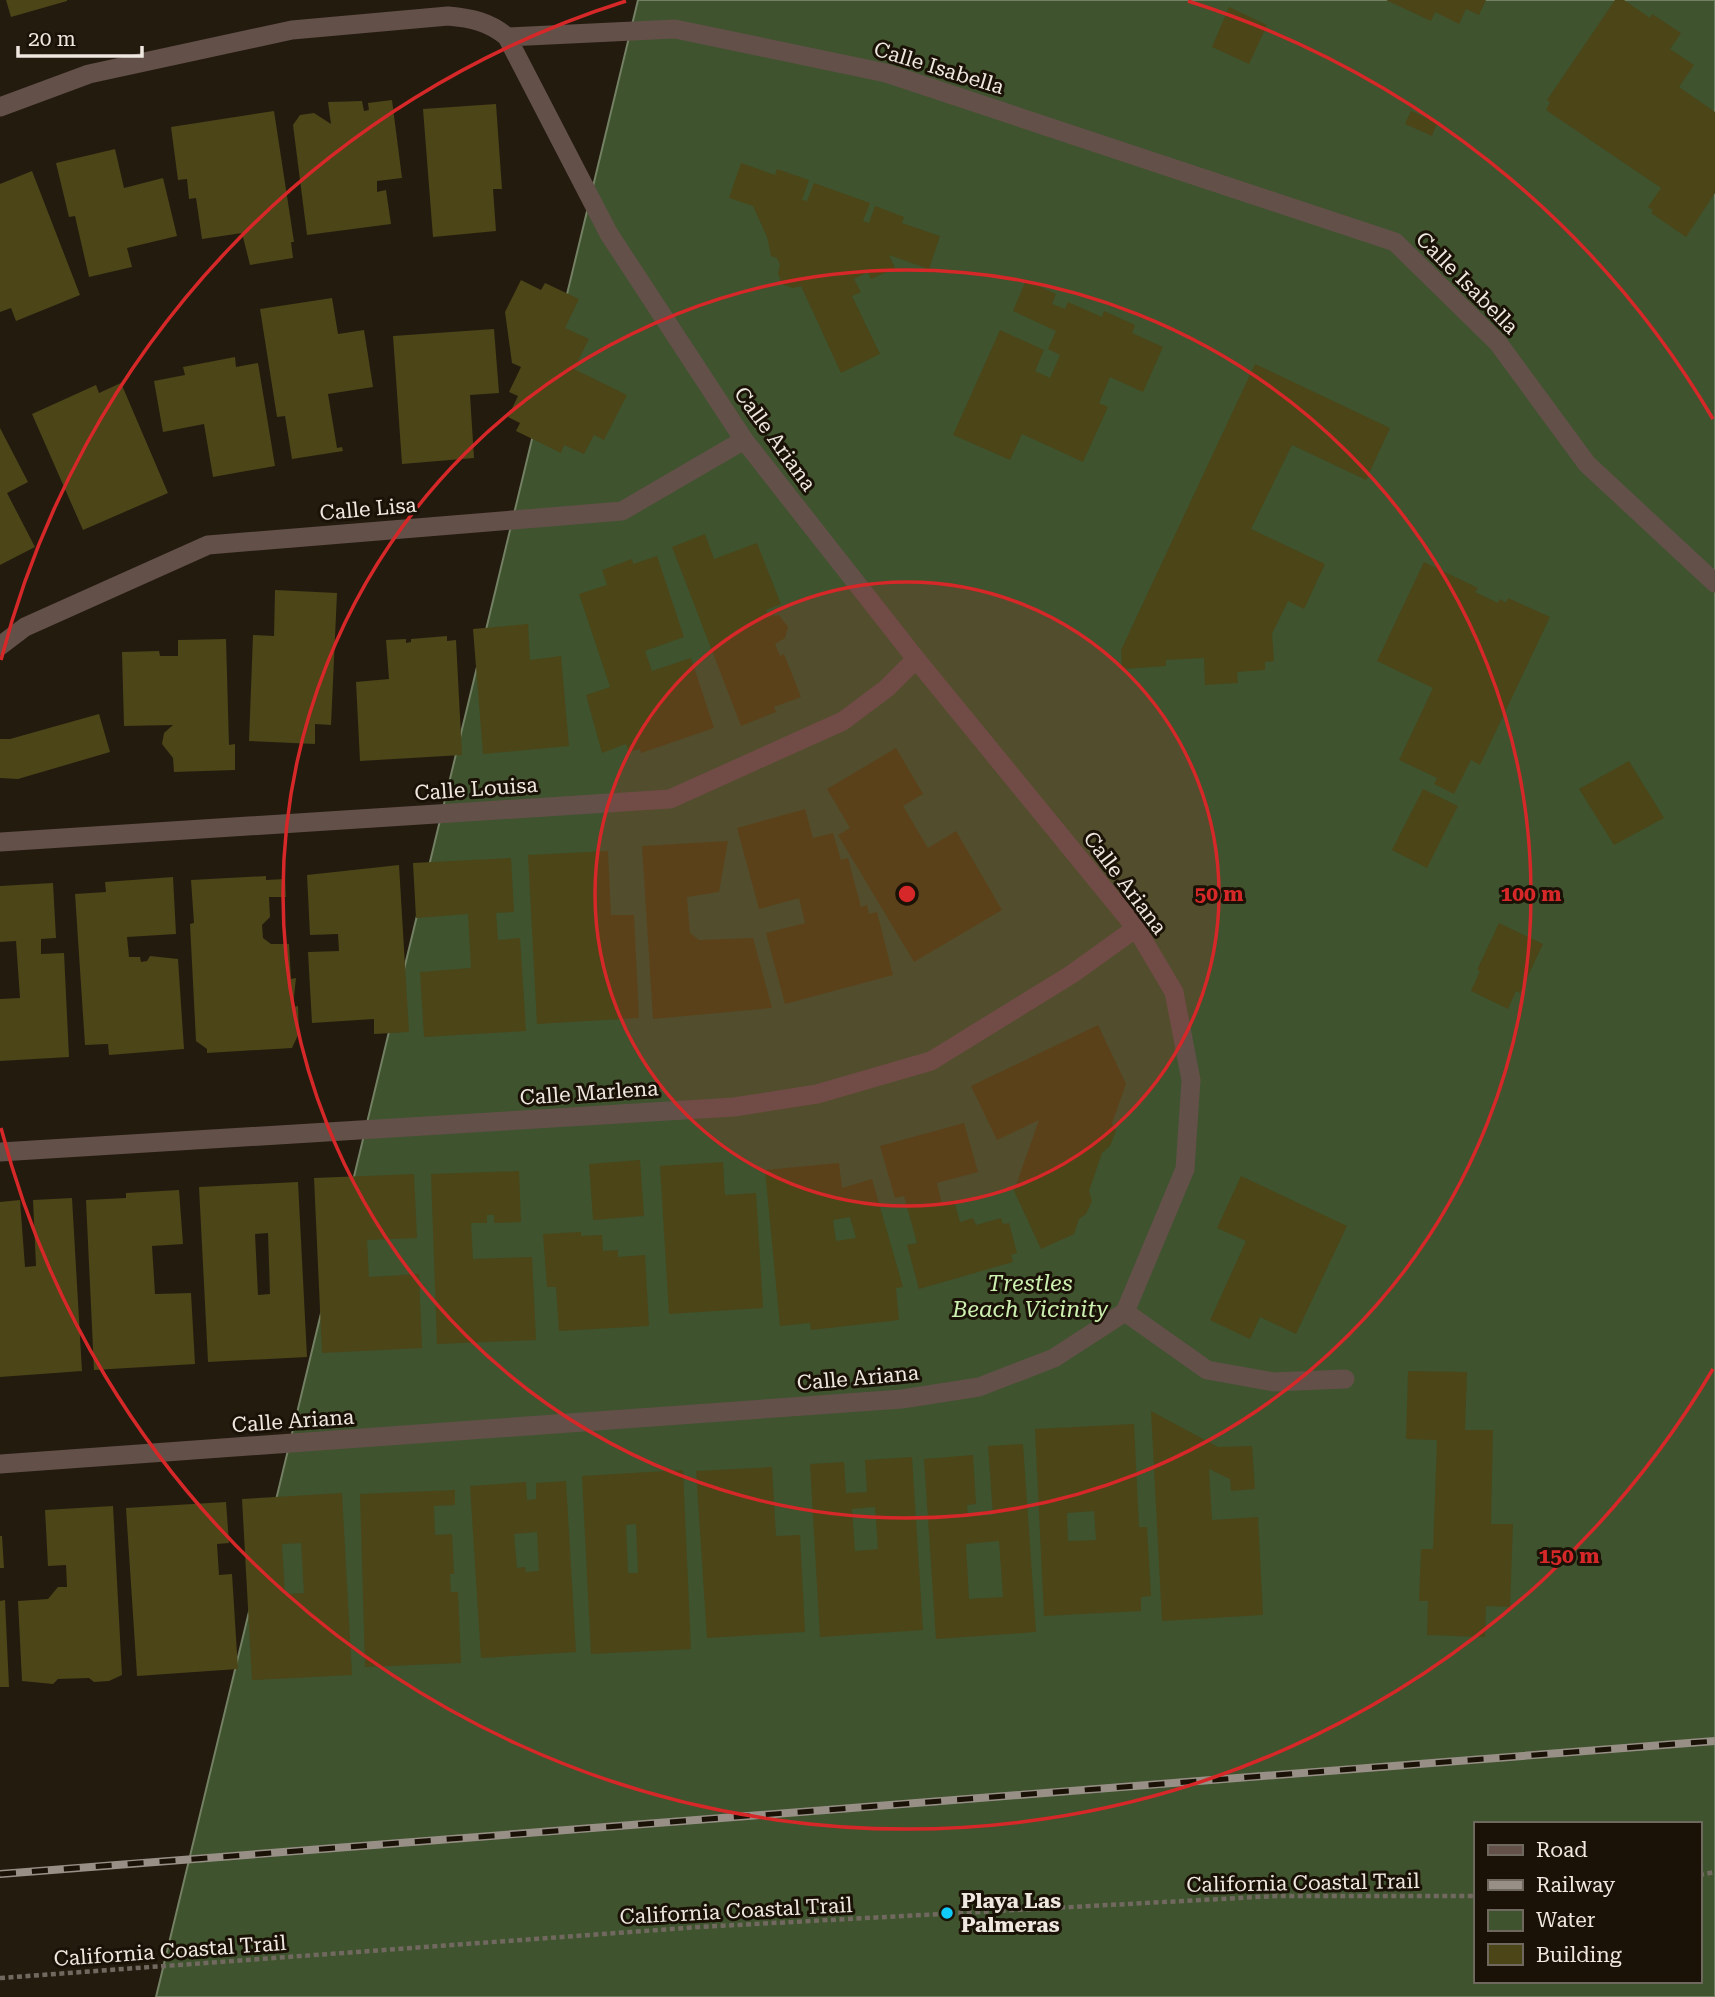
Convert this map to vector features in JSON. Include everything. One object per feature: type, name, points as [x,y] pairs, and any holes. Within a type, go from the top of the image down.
[{"type":"street","points":[[0,107],[89,74],[292,30],[448,16],[481,21],[507,37]]},
{"type":"street","name":"Calle Isabella","points":[[507,37],[675,29],[887,73],[1395,242],[1498,343],[1587,464],[1715,583]]},
{"type":"street","name":"Calle Ariana","points":[[0,1464],[902,1399],[979,1387],[1054,1358],[1125,1312],[1185,1169],[1191,1080],[1174,992],[1136,928],[916,659],[744,440],[609,234],[507,37]]},
{"type":"street","name":"Calle Lisa","points":[[0,646],[25,628],[208,545],[622,511],[744,440]]},
{"type":"street","name":"Calle Louisa","points":[[0,842],[670,799],[843,721],[887,688],[916,659]]},
{"type":"street","name":"Calle Marlena","points":[[0,1152],[734,1107],[817,1094],[931,1061],[1072,974],[1136,928]]},
{"type":"street","points":[[1125,1312],[1207,1370],[1274,1382],[1345,1378]]},
{"type":"path","name":"California Coastal Trail","points":[[0,1978],[699,1927],[1276,1896],[1474,1896]]},
{"type":"water","name":"Trestles Beach Vicinity","points":[[638,0],[1715,0],[1715,1997],[156,1997]]},
{"type":"building","points":[[6,0],[67,0],[67,1],[11,17]]},
{"type":"building","points":[[1386,0],[1486,0],[1479,15],[1466,9],[1459,24],[1435,12],[1431,21]]},
{"type":"building","points":[[1615,0],[1624,0],[1650,18],[1652,14],[1681,33],[1670,49],[1694,65],[1679,87],[1715,112],[1715,193],[1686,237],[1651,213],[1653,210],[1648,207],[1661,188],[1546,110],[1550,102],[1547,100]]},
{"type":"building","points":[[1229,7],[1267,25],[1249,64],[1212,47]]},
{"type":"building","points":[[392,100],[402,178],[377,181],[377,192],[386,190],[391,224],[307,235],[293,125],[300,115],[314,113],[331,124],[328,102],[362,101],[364,111],[369,110],[368,103]]},
{"type":"building","points":[[496,104],[502,189],[493,189],[496,231],[433,237],[423,109]]},
{"type":"building","points":[[274,111],[294,242],[291,242],[293,258],[250,265],[242,233],[202,239],[196,198],[189,199],[187,179],[178,180],[171,127]]},
{"type":"building","points":[[1411,111],[1437,123],[1432,136],[1405,124]]},
{"type":"building","points":[[115,149],[124,188],[163,178],[177,236],[127,248],[132,267],[89,277],[75,216],[69,217],[56,163]]},
{"type":"building","points":[[741,163],[775,175],[777,169],[809,180],[802,200],[807,201],[814,183],[870,203],[863,221],[869,223],[875,206],[904,217],[902,223],[940,236],[929,269],[889,255],[895,268],[871,279],[868,272],[854,279],[861,292],[852,296],[880,354],[841,373],[801,286],[793,288],[782,284],[778,273],[780,265],[777,258],[771,256],[767,237],[753,206],[729,198]]},
{"type":"building","points":[[32,171],[80,295],[16,321],[11,308],[0,312],[0,184]]},
{"type":"building","points":[[521,280],[541,290],[545,283],[579,299],[565,328],[589,339],[574,369],[627,395],[604,440],[594,435],[584,454],[564,445],[561,453],[516,431],[520,423],[508,417],[518,396],[509,392],[521,367],[512,363],[505,312]]},
{"type":"building","points":[[1026,280],[1056,294],[1052,304],[1065,309],[1068,302],[1102,317],[1104,311],[1135,325],[1132,333],[1163,347],[1143,392],[1110,377],[1099,403],[1108,407],[1083,462],[1022,434],[1010,460],[953,435],[1000,330],[1044,350],[1035,371],[1050,378],[1060,355],[1048,349],[1056,331],[1013,311]]},
{"type":"building","points":[[332,298],[338,334],[364,330],[373,387],[328,394],[337,448],[342,447],[343,451],[292,459],[285,416],[277,417],[260,309]]},
{"type":"building","points":[[494,329],[499,393],[470,395],[474,458],[402,464],[393,336]]},
{"type":"building","points":[[235,357],[236,367],[258,363],[275,466],[213,477],[204,424],[163,432],[154,381],[185,375],[183,367]]},
{"type":"building","points":[[1255,364],[1390,428],[1366,480],[1292,445],[1251,529],[1325,564],[1304,609],[1288,601],[1272,634],[1274,661],[1265,662],[1265,670],[1237,672],[1238,683],[1205,685],[1204,658],[1166,660],[1166,666],[1122,669],[1121,650]]},
{"type":"building","points":[[121,383],[168,493],[83,530],[32,414],[96,385],[99,393]]},
{"type":"building","points":[[0,428],[28,482],[7,493],[35,547],[0,565]]},
{"type":"building","points":[[705,534],[714,559],[757,543],[781,604],[766,610],[768,616],[779,615],[788,627],[785,638],[775,644],[780,656],[784,654],[801,697],[774,707],[776,712],[741,726],[672,547]]},
{"type":"building","points":[[657,556],[684,637],[645,651],[652,671],[691,658],[714,728],[641,753],[640,749],[629,752],[626,744],[602,753],[586,695],[610,687],[579,594],[607,585],[602,570],[632,559],[633,564]]},
{"type":"building","points":[[1424,562],[1478,588],[1475,592],[1498,603],[1500,599],[1506,603],[1508,598],[1550,617],[1480,765],[1471,760],[1454,794],[1434,784],[1437,778],[1399,760],[1433,688],[1377,661]]},
{"type":"building","points":[[275,590],[337,593],[331,725],[315,724],[315,744],[249,741],[253,635],[274,636]]},
{"type":"building","points":[[528,624],[530,660],[561,656],[569,746],[483,754],[473,629]]},
{"type":"building","points":[[447,636],[447,641],[456,640],[462,755],[360,761],[356,682],[389,679],[386,640],[406,639],[406,643],[411,642],[411,639]]},
{"type":"building","points":[[226,639],[229,745],[235,744],[235,770],[174,772],[173,758],[162,744],[164,733],[173,725],[124,726],[122,652],[159,651],[160,656],[178,656],[178,640]]},
{"type":"building","points":[[99,714],[110,752],[18,779],[0,778],[0,739],[10,739]]},
{"type":"building","points":[[896,748],[923,794],[903,806],[928,848],[956,831],[1002,910],[914,962],[838,835],[850,828],[827,789]]},
{"type":"building","points":[[1629,761],[1664,818],[1614,845],[1579,789]]},
{"type":"building","points":[[1423,789],[1458,806],[1427,868],[1392,850]]},
{"type":"building","points":[[805,809],[813,838],[833,833],[841,860],[848,858],[861,907],[867,905],[869,914],[877,912],[893,975],[785,1004],[766,933],[805,923],[799,898],[759,909],[737,828]]},
{"type":"building","points":[[728,841],[719,892],[687,897],[690,933],[699,940],[753,938],[772,1008],[653,1019],[642,846]]},
{"type":"building","points":[[608,851],[611,915],[634,915],[639,1018],[537,1024],[528,855]]},
{"type":"building","points":[[511,858],[514,912],[496,913],[498,940],[520,938],[526,1031],[424,1037],[420,972],[471,968],[468,914],[416,918],[413,863]]},
{"type":"building","points":[[399,865],[409,1032],[374,1034],[374,1019],[312,1023],[308,952],[339,951],[338,934],[310,935],[307,875]]},
{"type":"building","points":[[266,876],[266,880],[285,879],[286,897],[269,897],[270,917],[262,925],[263,938],[271,944],[289,944],[291,979],[296,978],[293,1007],[298,1006],[299,1033],[292,1048],[207,1053],[207,1049],[196,1041],[190,924],[194,923],[191,880]]},
{"type":"building","points":[[173,877],[176,934],[127,937],[129,957],[140,957],[141,962],[147,961],[150,956],[178,959],[184,1049],[109,1055],[108,1044],[85,1045],[75,894],[106,892],[105,882]]},
{"type":"building","points":[[53,883],[56,938],[41,939],[41,954],[64,953],[69,1057],[0,1061],[0,999],[20,998],[16,941],[0,942],[0,886]]},
{"type":"building","points":[[1499,923],[1543,944],[1520,993],[1516,991],[1508,1009],[1471,991],[1480,971],[1477,970]]},
{"type":"building","points":[[1098,1025],[1126,1084],[1112,1123],[1116,1131],[1110,1146],[1102,1153],[1089,1191],[1092,1201],[1086,1214],[1079,1219],[1074,1234],[1041,1249],[1014,1191],[1039,1120],[997,1140],[971,1086]]},
{"type":"building","points":[[964,1123],[978,1172],[937,1183],[942,1204],[954,1200],[960,1222],[973,1218],[976,1225],[1001,1218],[1003,1224],[1009,1223],[1017,1253],[1011,1255],[1013,1262],[919,1289],[907,1245],[917,1243],[904,1196],[895,1198],[880,1146]]},
{"type":"building","points":[[640,1160],[644,1216],[593,1220],[589,1164]]},
{"type":"building","points":[[723,1162],[725,1195],[756,1193],[763,1308],[669,1314],[660,1166]]},
{"type":"building","points":[[839,1163],[842,1188],[872,1179],[903,1287],[896,1288],[899,1320],[811,1330],[810,1323],[780,1326],[765,1170]],"holes":[[[850,1217],[856,1238],[836,1241],[833,1220]]]},
{"type":"building","points":[[519,1171],[521,1222],[494,1223],[494,1215],[487,1215],[487,1223],[471,1223],[473,1259],[532,1257],[536,1340],[437,1344],[431,1174]]},
{"type":"building","points":[[414,1174],[417,1238],[367,1240],[369,1277],[419,1274],[422,1348],[322,1353],[314,1178]]},
{"type":"building","points":[[1241,1176],[1347,1226],[1296,1334],[1260,1317],[1250,1339],[1210,1320],[1246,1241],[1217,1228]]},
{"type":"building","points":[[298,1182],[307,1357],[208,1362],[199,1187]],"holes":[[[268,1233],[270,1294],[258,1295],[255,1234]]]},
{"type":"building","points":[[179,1190],[183,1244],[152,1246],[155,1294],[191,1293],[195,1364],[94,1370],[86,1200],[126,1198],[126,1193]]},
{"type":"building","points":[[72,1198],[82,1371],[0,1377],[0,1202],[20,1200],[25,1267],[36,1266],[33,1200]]},
{"type":"building","points":[[581,1232],[581,1236],[602,1235],[603,1251],[618,1250],[618,1257],[645,1255],[649,1326],[559,1331],[556,1287],[547,1287],[543,1234]]},
{"type":"building","points":[[1408,1371],[1467,1372],[1465,1430],[1493,1430],[1491,1524],[1513,1524],[1510,1607],[1486,1606],[1485,1637],[1427,1635],[1428,1601],[1419,1601],[1421,1549],[1433,1549],[1437,1440],[1406,1439]]},
{"type":"building","points":[[1151,1411],[1218,1447],[1252,1446],[1255,1489],[1231,1491],[1230,1479],[1209,1469],[1212,1520],[1258,1517],[1263,1615],[1162,1621]]},
{"type":"building","points":[[1134,1424],[1139,1527],[1147,1527],[1151,1596],[1141,1597],[1141,1611],[1044,1616],[1035,1429]],"holes":[[[1094,1511],[1096,1540],[1068,1541],[1067,1513]]]},
{"type":"building","points":[[1023,1444],[1036,1632],[936,1639],[924,1459],[973,1455],[976,1504],[967,1505],[968,1516],[993,1515],[988,1446]],"holes":[[[999,1541],[1003,1597],[969,1599],[966,1544]]]},
{"type":"building","points":[[912,1457],[923,1630],[820,1637],[810,1464],[844,1462],[846,1493],[867,1492],[865,1460]],"holes":[[[875,1507],[878,1549],[855,1551],[852,1509]]]},
{"type":"building","points":[[772,1467],[776,1536],[800,1535],[805,1632],[707,1638],[696,1471]]},
{"type":"building","points":[[683,1470],[691,1649],[591,1654],[582,1476]],"holes":[[[636,1524],[638,1573],[628,1573],[626,1525]]]},
{"type":"building","points":[[566,1481],[576,1652],[481,1658],[470,1486],[526,1482],[527,1500],[536,1499],[536,1483]],"holes":[[[537,1532],[539,1571],[526,1572],[525,1567],[517,1568],[514,1534]]]},
{"type":"building","points":[[455,1490],[455,1505],[434,1506],[435,1535],[452,1534],[454,1574],[450,1574],[451,1592],[458,1592],[461,1663],[365,1667],[360,1494]]},
{"type":"building","points":[[342,1493],[352,1675],[252,1680],[242,1499]],"holes":[[[301,1543],[304,1593],[285,1594],[282,1544]]]},
{"type":"building","points":[[226,1502],[229,1543],[217,1544],[219,1575],[232,1574],[238,1669],[137,1676],[126,1508]]},
{"type":"building","points":[[113,1506],[122,1675],[109,1681],[94,1682],[89,1678],[58,1679],[53,1684],[22,1681],[18,1601],[48,1599],[58,1587],[67,1587],[66,1565],[48,1566],[45,1510]]},
{"type":"building","points":[[2,1536],[4,1568],[0,1568]]},
{"type":"building","points":[[5,1600],[9,1687],[0,1687],[0,1601]]},
{"type":"railway","points":[[0,1874],[1715,1741]]},
{"type":"place","name":"Playa Las Palmeras","points":[[947,1913]]}]
